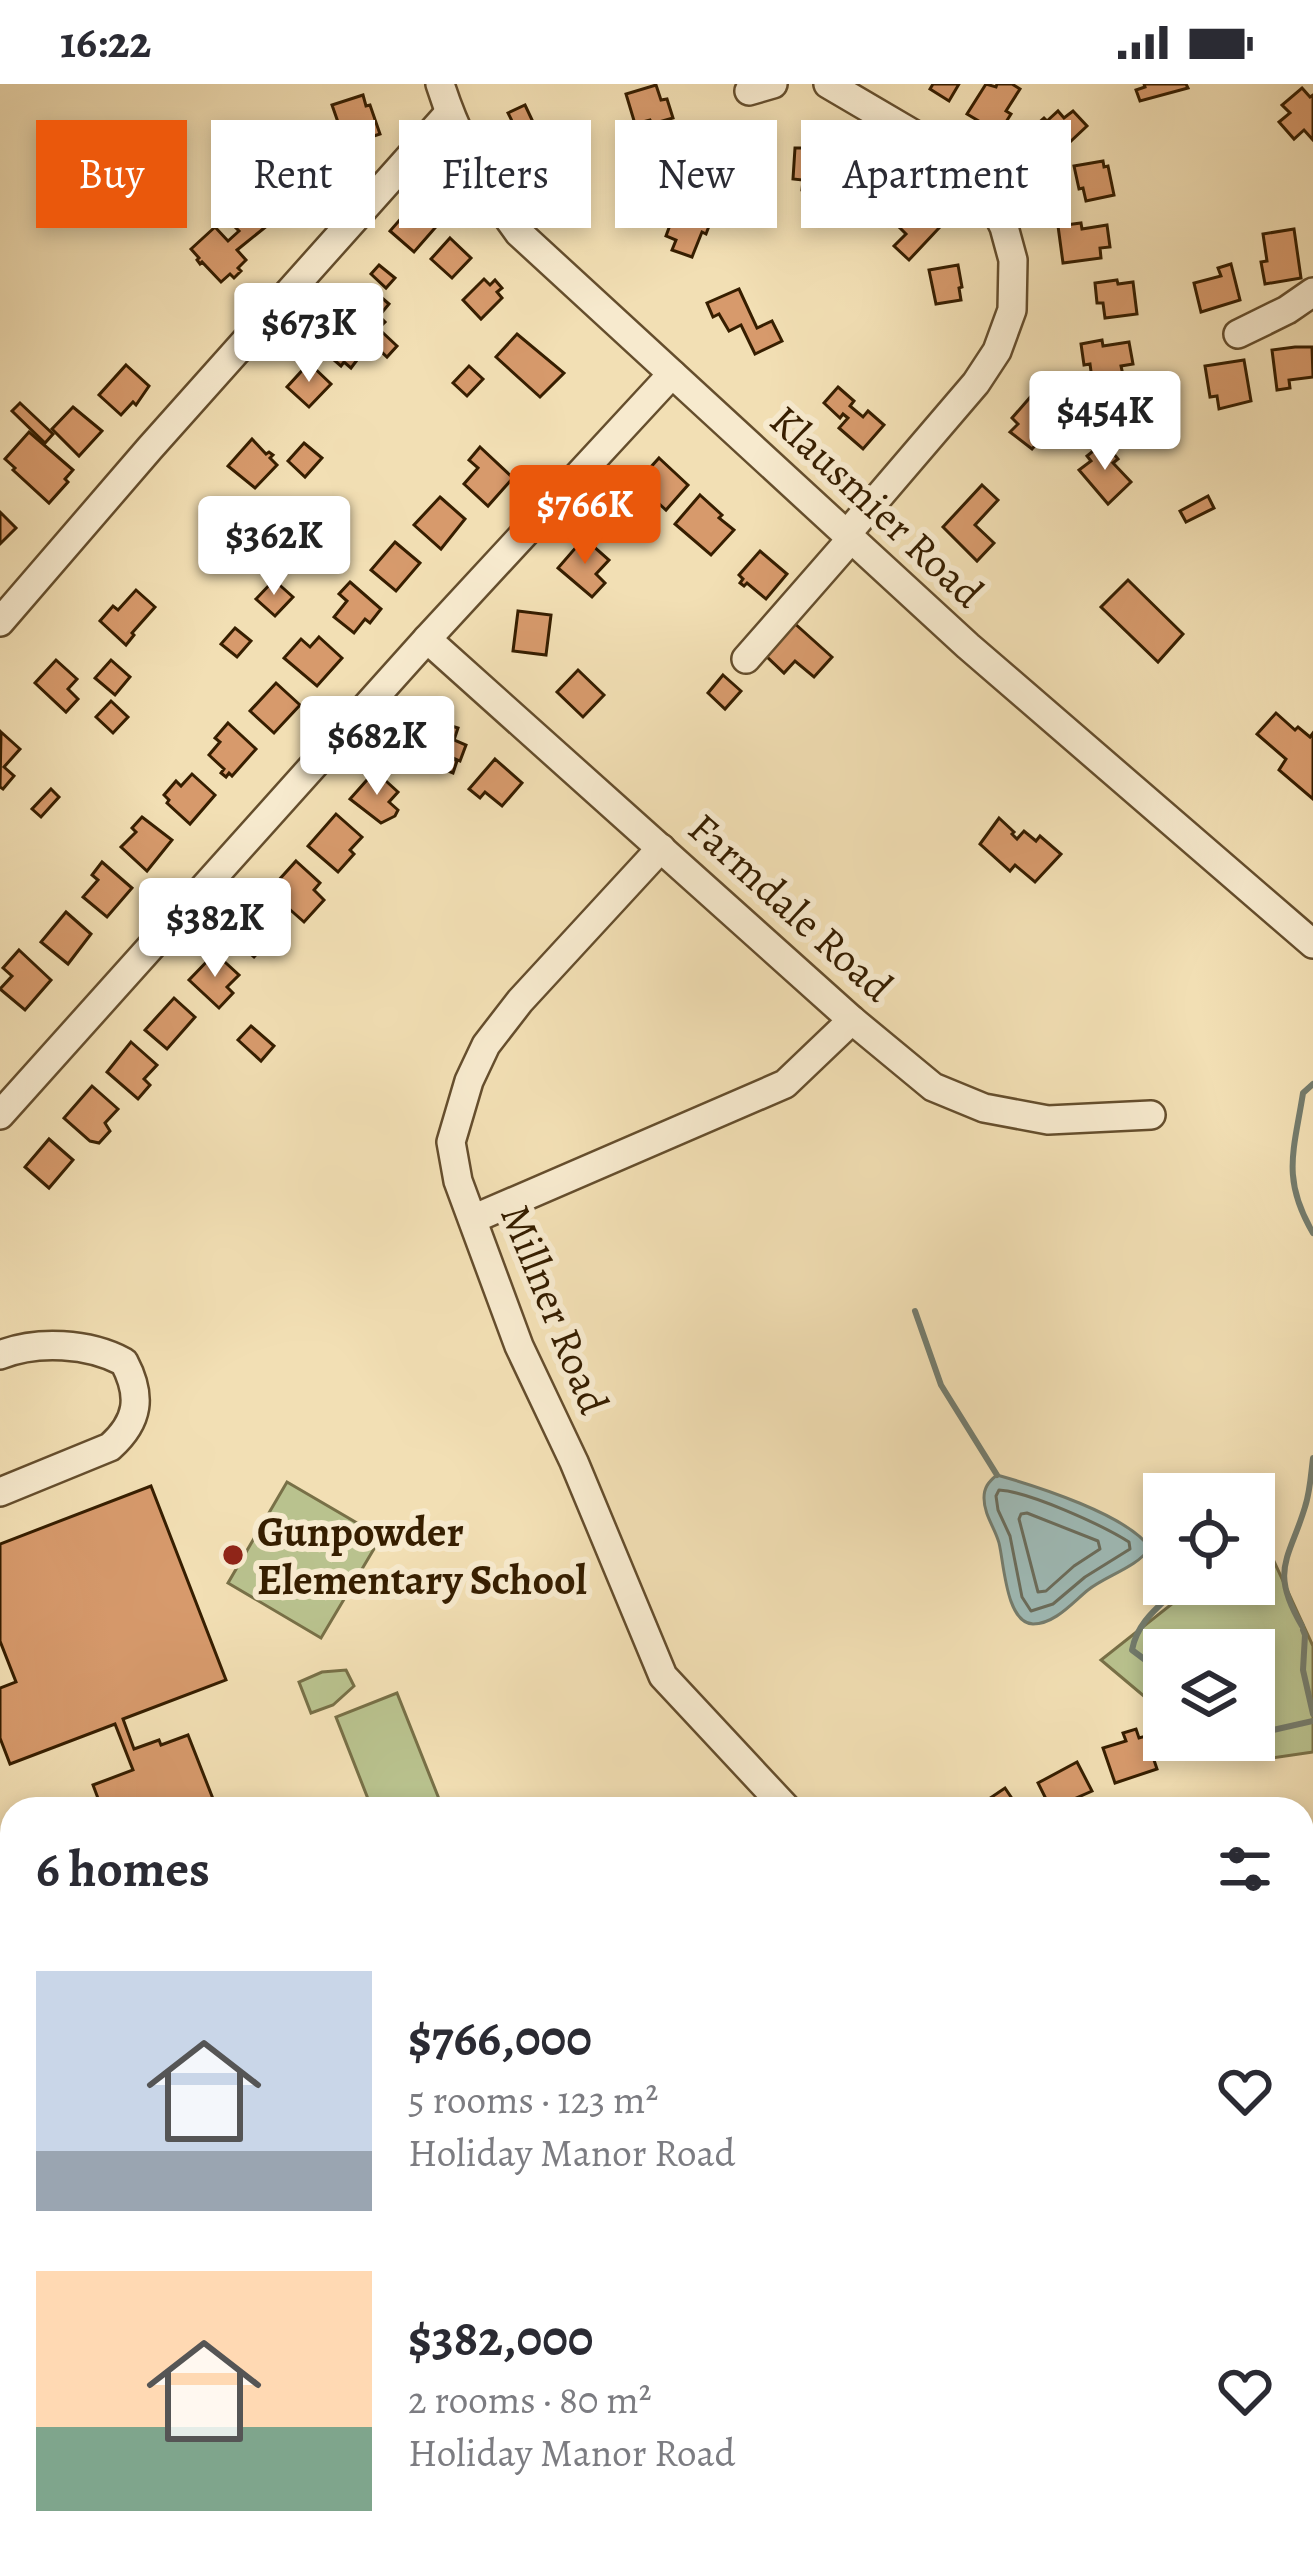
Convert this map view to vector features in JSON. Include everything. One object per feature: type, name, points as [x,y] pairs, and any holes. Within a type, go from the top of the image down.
[{"type":"street","name":"Klausmier Road","points":[[440,84],[449,113],[495,201],[519,233],[966,644],[1313,944]]},
{"type":"street","points":[[746,659],[976,383],[997,351],[1012,310],[1013,260],[1004,227],[984,186],[938,150],[827,84]]},
{"type":"street","points":[[0,622],[449,113]]},
{"type":"street","points":[[1238,334],[1313,292]]},
{"type":"street","points":[[0,1115],[672,374]]},
{"type":"street","name":"Farmdale Road","points":[[428,639],[852,1020],[934,1087],[984,1108],[1048,1120],[1151,1115]]},
{"type":"street","name":"Millner Road","points":[[661,848],[520,1001],[486,1045],[469,1081],[451,1142],[458,1181],[520,1346],[663,1676],[776,1797]]},
{"type":"street","points":[[473,1219],[785,1084],[852,1020]]},
{"type":"street","points":[[0,1492],[110,1447],[125,1433],[134,1413],[135,1391],[124,1362],[108,1353],[56,1347],[1,1351]]},
{"type":"green space","points":[[287,1482],[381,1537],[321,1638],[228,1583]]},
{"type":"green space","points":[[1275,1563],[1313,1646],[1313,1752],[1275,1758],[1275,1629],[1143,1629],[1143,1695],[1101,1660],[1170,1605],[1275,1605]]},
{"type":"green space","points":[[346,1670],[354,1686],[333,1705],[311,1713],[299,1682],[322,1672]]},
{"type":"green space","points":[[397,1693],[438,1797],[367,1797],[336,1717]]},
{"type":"water","points":[[997,1475],[1102,1513],[1139,1536],[1143,1555],[1056,1616],[1041,1623],[1024,1621],[1012,1603],[999,1543],[984,1504],[989,1483]]},
{"type":"building","points":[[933,84],[959,84],[949,101],[930,89]]},
{"type":"building","points":[[986,84],[1012,84],[1020,89],[1006,111],[1011,114],[1007,120],[977,120],[967,114]]},
{"type":"building","points":[[1144,84],[1186,84],[1188,88],[1140,101],[1136,90]]},
{"type":"building","points":[[656,85],[673,118],[634,120],[626,94]]},
{"type":"building","points":[[1302,88],[1313,95],[1313,140],[1304,130],[1294,139],[1279,122],[1290,113],[1282,105]]},
{"type":"building","points":[[363,95],[366,106],[370,105],[380,134],[375,136],[375,120],[337,120],[332,105]]},
{"type":"building","points":[[525,105],[532,120],[512,120],[508,113]]},
{"type":"building","points":[[1058,111],[1064,118],[1073,111],[1087,126],[1071,141],[1071,120],[1048,120]]},
{"type":"building","points":[[795,148],[801,148],[801,180],[793,179]]},
{"type":"building","points":[[1103,161],[1114,195],[1086,201],[1074,166]]},
{"type":"building","points":[[399,221],[399,228],[435,228],[414,252],[390,231]]},
{"type":"building","points":[[1081,223],[1082,229],[1107,225],[1110,247],[1100,248],[1101,258],[1063,263],[1058,228]]},
{"type":"building","points":[[214,228],[228,241],[239,231],[236,228],[264,228],[237,250],[246,260],[238,268],[241,271],[221,282],[191,249]]},
{"type":"building","points":[[669,228],[708,228],[692,257],[672,250],[676,240],[666,236]]},
{"type":"building","points":[[900,228],[939,228],[909,260],[894,246],[906,234]]},
{"type":"building","points":[[1294,229],[1301,278],[1265,284],[1263,234]]},
{"type":"building","points":[[450,238],[471,258],[452,278],[431,259]]},
{"type":"building","points":[[1231,264],[1240,300],[1201,312],[1194,283],[1221,276],[1218,268]]},
{"type":"building","points":[[379,265],[395,278],[386,288],[371,274]]},
{"type":"building","points":[[958,265],[961,300],[936,304],[929,270]]},
{"type":"building","points":[[484,279],[490,285],[495,280],[502,288],[497,292],[502,298],[481,319],[463,300]]},
{"type":"building","points":[[1117,280],[1118,284],[1133,282],[1137,314],[1105,318],[1095,283]]},
{"type":"building","points":[[367,285],[389,304],[379,316],[385,322],[379,328],[373,323],[370,327],[347,308]]},
{"type":"building","points":[[739,289],[757,328],[772,321],[782,341],[755,354],[741,325],[729,331],[719,314],[713,317],[707,303]]},
{"type":"building","points":[[338,325],[361,345],[351,356],[357,360],[351,368],[344,362],[341,366],[319,347]]},
{"type":"building","points":[[381,331],[397,346],[387,357],[371,342]]},
{"type":"building","points":[[517,334],[564,373],[540,397],[496,357]]},
{"type":"building","points":[[1102,340],[1103,346],[1129,342],[1133,364],[1121,366],[1123,375],[1092,379],[1081,344]]},
{"type":"building","points":[[1312,347],[1313,377],[1289,380],[1290,388],[1277,390],[1272,350]]},
{"type":"building","points":[[1244,360],[1251,401],[1219,409],[1217,396],[1210,397],[1205,366]]},
{"type":"building","points":[[309,363],[331,384],[309,407],[287,387]]},
{"type":"building","points":[[126,365],[149,386],[136,405],[133,402],[121,415],[99,395]]},
{"type":"building","points":[[469,366],[483,379],[467,396],[453,383]]},
{"type":"building","points":[[838,387],[863,417],[868,411],[884,425],[863,449],[839,428],[848,418],[843,414],[840,418],[824,403]]},
{"type":"building","points":[[1033,394],[1044,404],[1048,399],[1065,414],[1050,430],[1046,426],[1032,449],[1010,432],[1018,424],[1012,418]]},
{"type":"building","points":[[1148,395],[1150,415],[1162,413],[1165,428],[1126,433],[1119,399]]},
{"type":"building","points":[[20,403],[53,434],[45,443],[12,411]]},
{"type":"building","points":[[73,407],[102,431],[79,456],[52,429]]},
{"type":"building","points":[[29,432],[73,470],[49,503],[5,459]]},
{"type":"building","points":[[252,439],[273,455],[270,458],[277,465],[255,488],[228,466]]},
{"type":"building","points":[[1104,442],[1118,459],[1113,463],[1131,482],[1108,504],[1079,470]]},
{"type":"building","points":[[304,443],[322,458],[305,477],[288,461]]},
{"type":"building","points":[[480,447],[513,478],[488,506],[464,484],[478,468],[469,460]]},
{"type":"building","points":[[659,458],[688,485],[666,510],[646,492],[640,498],[631,489]]},
{"type":"building","points":[[982,485],[998,500],[975,525],[994,543],[977,561],[943,527]]},
{"type":"building","points":[[700,495],[734,530],[711,555],[675,524]]},
{"type":"building","points":[[1208,496],[1214,508],[1186,522],[1180,511]]},
{"type":"building","points":[[440,497],[465,519],[441,549],[414,525]]},
{"type":"building","points":[[624,500],[642,516],[626,533],[617,524],[611,531],[602,524]]},
{"type":"building","points":[[0,512],[16,528],[0,544]]},
{"type":"building","points":[[584,538],[609,560],[596,574],[605,583],[592,597],[558,568]]},
{"type":"building","points":[[395,542],[420,563],[396,591],[371,570]]},
{"type":"building","points":[[760,551],[787,574],[766,599],[747,583],[740,583],[739,575]]},
{"type":"building","points":[[274,580],[293,597],[275,616],[256,599]]},
{"type":"building","points":[[1128,580],[1183,634],[1158,662],[1101,607]]},
{"type":"building","points":[[350,582],[381,609],[354,633],[334,617],[347,601],[339,594]]},
{"type":"building","points":[[136,590],[155,607],[126,645],[100,621]]},
{"type":"building","points":[[518,611],[551,615],[546,655],[513,651]]},
{"type":"building","points":[[793,622],[832,657],[814,677],[795,661],[784,673],[764,654]]},
{"type":"building","points":[[235,628],[251,641],[237,657],[221,644]]},
{"type":"building","points":[[319,637],[342,658],[317,686],[284,658],[301,639],[310,647]]},
{"type":"building","points":[[56,660],[77,679],[68,689],[78,699],[66,712],[35,683]]},
{"type":"building","points":[[111,660],[130,677],[115,695],[95,678]]},
{"type":"building","points":[[578,670],[604,695],[583,717],[557,692]]},
{"type":"building","points":[[723,675],[741,691],[725,709],[708,693]]},
{"type":"building","points":[[276,683],[300,705],[274,733],[250,711]]},
{"type":"building","points":[[111,701],[128,717],[113,733],[96,717]]},
{"type":"building","points":[[1276,713],[1295,730],[1298,727],[1310,737],[1313,733],[1313,799],[1279,770],[1286,759],[1257,734]]},
{"type":"building","points":[[423,717],[458,728],[454,740],[466,745],[460,761],[449,756],[457,761],[453,773],[438,767],[441,759],[411,748]]},
{"type":"building","points":[[228,723],[256,749],[226,777],[209,755]]},
{"type":"building","points":[[1,732],[20,749],[4,767],[14,776],[3,789],[0,787]]},
{"type":"building","points":[[495,759],[522,783],[502,806],[485,792],[480,798],[469,789]]},
{"type":"building","points":[[375,771],[398,792],[389,802],[398,810],[395,816],[381,823],[350,799]]},
{"type":"building","points":[[192,774],[215,795],[190,824],[164,795],[176,781],[181,786]]},
{"type":"building","points":[[51,789],[59,797],[41,817],[32,809]]},
{"type":"building","points":[[336,814],[362,837],[338,872],[308,846]]},
{"type":"building","points":[[142,817],[172,840],[147,871],[121,847],[136,832],[132,828]]},
{"type":"building","points":[[999,818],[1017,839],[1024,831],[1036,841],[1040,836],[1061,854],[1035,882],[1015,865],[1010,871],[980,844]]},
{"type":"building","points":[[296,861],[320,883],[314,890],[324,900],[304,922],[269,891]]},
{"type":"building","points":[[102,862],[132,888],[107,917],[83,897],[98,880],[92,875]]},
{"type":"building","points":[[254,908],[279,930],[254,957],[229,935]]},
{"type":"building","points":[[66,912],[91,934],[68,964],[41,942]]},
{"type":"building","points":[[19,950],[51,980],[25,1010],[0,989],[12,976],[3,968]]},
{"type":"building","points":[[215,953],[239,975],[227,987],[233,993],[219,1008],[189,980]]},
{"type":"building","points":[[174,998],[195,1017],[167,1049],[145,1030]]},
{"type":"building","points":[[251,1026],[274,1046],[261,1061],[238,1040]]},
{"type":"building","points":[[131,1042],[157,1065],[144,1079],[150,1085],[138,1099],[107,1072]]},
{"type":"building","points":[[92,1086],[118,1109],[105,1123],[110,1131],[99,1143],[90,1141],[64,1118]]},
{"type":"building","points":[[49,1139],[73,1160],[49,1188],[25,1167]]},
{"type":"building","points":[[151,1486],[226,1680],[123,1719],[134,1749],[188,1735],[212,1797],[98,1797],[93,1785],[133,1770],[115,1724],[10,1764],[0,1738],[0,1688],[16,1682],[0,1641],[0,1544]]},
{"type":"building","points":[[1136,1729],[1139,1738],[1143,1737],[1143,1761],[1154,1761],[1157,1769],[1115,1783],[1103,1748],[1126,1741],[1123,1733]]},
{"type":"building","points":[[1077,1762],[1092,1791],[1078,1797],[1045,1797],[1038,1783]]},
{"type":"waterway","points":[[1313,1084],[1303,1093],[1293,1164],[1297,1196],[1313,1233]]},
{"type":"waterway","points":[[915,1311],[941,1385],[997,1475]]},
{"type":"waterway","points":[[1302,1626],[1284,1578],[1307,1501],[1313,1458]]},
{"type":"waterway","points":[[1143,1658],[1132,1650],[1135,1640],[1160,1605]]},
{"type":"waterway","points":[[1303,1630],[1303,1670],[1313,1714]]},
{"type":"waterway","points":[[1275,1730],[1313,1721]]},
{"type":"place","name":"Gunpowder Elementary School","points":[[233,1555]]}]
